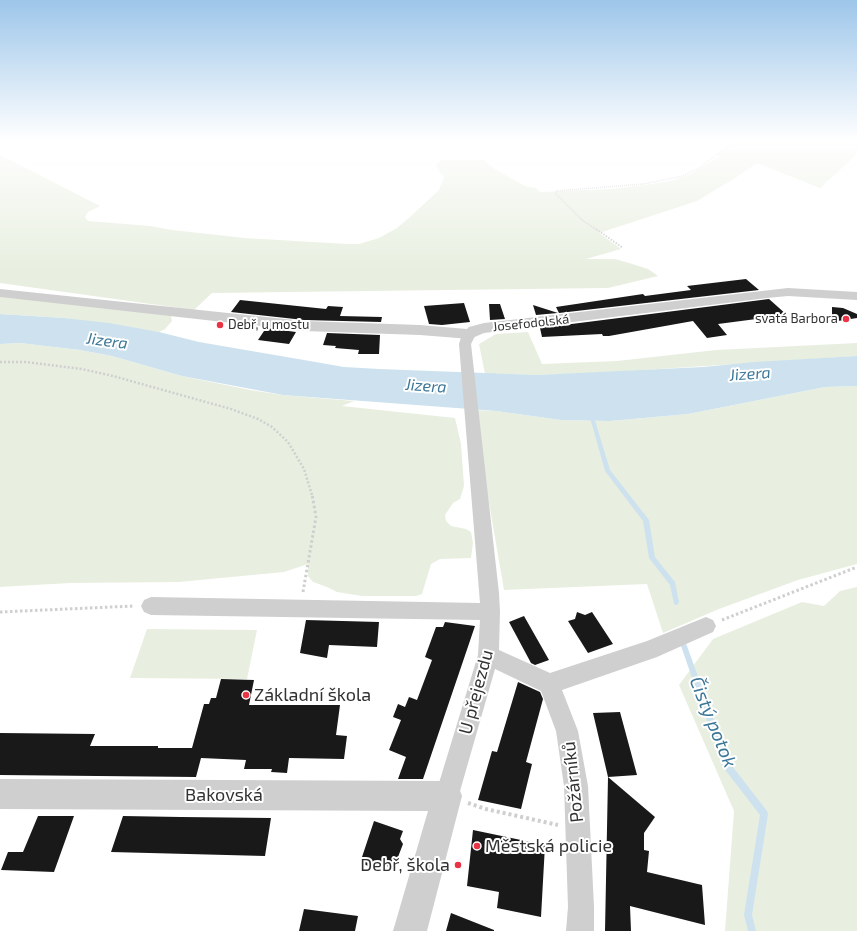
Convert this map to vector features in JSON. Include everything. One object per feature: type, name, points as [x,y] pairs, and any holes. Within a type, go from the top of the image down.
[{"type":"street","name":"Josefodolská","points":[[0,293],[304,326],[420,330],[470,334],[475,330],[484,328],[781,292],[857,296]]},
{"type":"street","name":"U přejezdu","points":[[410,931],[488,655],[490,602],[466,344],[467,337],[470,334]]},
{"type":"street","points":[[151,606],[301,608],[490,602]]},
{"type":"street","points":[[488,655],[549,684],[650,650],[706,626]]},
{"type":"street","name":"Požárníků","points":[[549,684],[567,731],[576,786],[581,907],[580,931]]},
{"type":"street","name":"Bakovská","points":[[0,794],[447,796]]},
{"type":"path","points":[[622,248],[582,220],[556,194],[556,191],[646,183]]},
{"type":"path","points":[[0,362],[25,362],[82,369],[113,376],[231,409],[272,426],[288,442],[304,469],[314,500],[316,517],[301,608]]},
{"type":"path","points":[[706,626],[857,567]]},
{"type":"path","points":[[0,612],[151,606]]},
{"type":"path","points":[[447,796],[486,809],[577,830]]},
{"type":"green space","points":[[0,183],[56,183],[100,206],[88,212],[85,217],[88,221],[150,226],[172,230],[245,238],[347,244],[359,244],[379,238],[397,228],[439,190],[442,183],[520,183],[536,188],[540,192],[611,189],[652,184],[726,183],[697,201],[599,233],[621,249],[586,259],[615,259],[648,269],[658,276],[608,288],[212,293],[194,310],[0,283]]},
{"type":"green space","points":[[809,183],[825,183],[820,188]]},
{"type":"green space","points":[[0,296],[171,315],[172,321],[165,329],[159,332],[64,318],[0,314]]},
{"type":"green space","points":[[528,332],[542,364],[617,361],[716,350],[857,343],[857,356],[599,373],[537,375],[485,374],[479,344],[496,334]]},
{"type":"green space","points":[[20,343],[80,350],[112,356],[182,376],[250,390],[283,395],[354,401],[342,406],[455,418],[461,444],[464,486],[460,499],[453,503],[445,515],[446,521],[451,526],[466,529],[471,532],[473,543],[471,558],[440,559],[431,564],[422,594],[416,596],[362,596],[337,592],[313,582],[308,576],[308,564],[284,572],[179,582],[70,583],[0,587],[0,344]]},
{"type":"green space","points":[[857,386],[857,564],[798,580],[719,609],[663,633],[647,584],[504,590],[473,410],[496,411],[561,420],[610,421],[688,414],[825,387]]},
{"type":"green space","points":[[857,587],[857,931],[725,931],[734,811],[679,685],[713,639],[802,602],[824,606],[840,591]]},
{"type":"green space","points":[[147,629],[257,630],[247,679],[130,678]]},
{"type":"water","name":"Jizera","points":[[0,314],[64,318],[109,323],[159,332],[199,342],[344,367],[379,369],[537,375],[703,367],[754,362],[857,356],[857,386],[825,387],[688,414],[610,421],[561,420],[496,411],[283,395],[182,376],[112,356],[80,350],[20,343],[0,344]]},
{"type":"building","points":[[746,279],[759,290],[559,313],[556,307],[643,294],[645,296],[691,290],[687,286]]},
{"type":"building","points":[[769,299],[787,315],[718,324],[727,335],[707,338],[693,321],[609,336],[603,336],[602,334],[542,337],[540,328]]},
{"type":"building","points":[[240,300],[326,309],[328,306],[343,307],[340,316],[382,317],[381,322],[304,320],[231,312]]},
{"type":"building","points":[[464,303],[470,322],[442,325],[429,324],[424,306]]},
{"type":"building","points":[[489,304],[500,304],[505,319],[490,320]]},
{"type":"building","points":[[533,305],[558,313],[536,315]]},
{"type":"building","name":"svatá Barbora","points":[[832,307],[843,308],[857,314],[857,318],[838,321],[832,317]]},
{"type":"building","points":[[266,328],[296,332],[289,344],[258,340]]},
{"type":"building","points":[[327,333],[380,335],[379,354],[358,354],[359,350],[335,348],[336,346],[323,345]]},
{"type":"building","points":[[577,612],[585,615],[592,612],[613,644],[588,653],[568,621],[575,619]]},
{"type":"building","points":[[524,616],[549,660],[535,665],[531,663],[509,622]]},
{"type":"building","points":[[306,620],[379,622],[377,647],[329,645],[327,658],[300,653]]},
{"type":"building","points":[[445,622],[475,626],[423,779],[398,779],[406,757],[389,750],[401,720],[393,717],[398,704],[405,707],[409,697],[417,700],[432,660],[425,657],[436,627],[443,627]]},
{"type":"building","points":[[221,679],[254,680],[249,705],[340,705],[336,735],[347,736],[344,759],[289,758],[287,773],[271,772],[272,769],[244,769],[246,760],[201,758],[196,777],[0,775],[0,733],[95,734],[90,746],[158,746],[158,748],[192,748],[204,704],[209,704],[211,698],[216,698]]},
{"type":"building","points":[[518,682],[540,692],[543,699],[526,762],[532,764],[521,809],[478,800],[492,751],[497,752]]},
{"type":"building","points":[[620,712],[637,775],[608,777],[593,713]]},
{"type":"building","points":[[608,777],[655,817],[644,833],[644,850],[649,851],[647,872],[702,885],[705,925],[630,906],[631,931],[605,931]]},
{"type":"building","points":[[38,816],[74,816],[54,872],[1,870],[8,852],[23,852]]},
{"type":"building","points":[[123,816],[271,818],[265,856],[111,852]]},
{"type":"building","points":[[374,821],[403,831],[400,839],[403,844],[398,857],[394,859],[392,868],[376,862],[374,868],[360,863]]},
{"type":"building","points":[[473,830],[545,845],[541,917],[497,908],[499,892],[467,886]]},
{"type":"building","points":[[304,909],[358,916],[355,931],[299,931]]},
{"type":"building","points":[[451,913],[494,930],[494,931],[446,931]]},
{"type":"waterway","name":"Čistý potok","points":[[591,414],[608,471],[646,520],[652,558],[673,584],[676,602]]},
{"type":"waterway","name":"Čistý potok","points":[[684,646],[726,764],[764,814],[748,915],[752,931]]},
{"type":"place","name":"svatá Barbora","points":[[846,319]]},
{"type":"place","name":"Debř, u mostu","points":[[220,325]]},
{"type":"place","name":"Základní škola","points":[[246,695]]},
{"type":"place","name":"Městská policie","points":[[477,846]]},
{"type":"place","name":"Debř, škola","points":[[458,865]]}]
